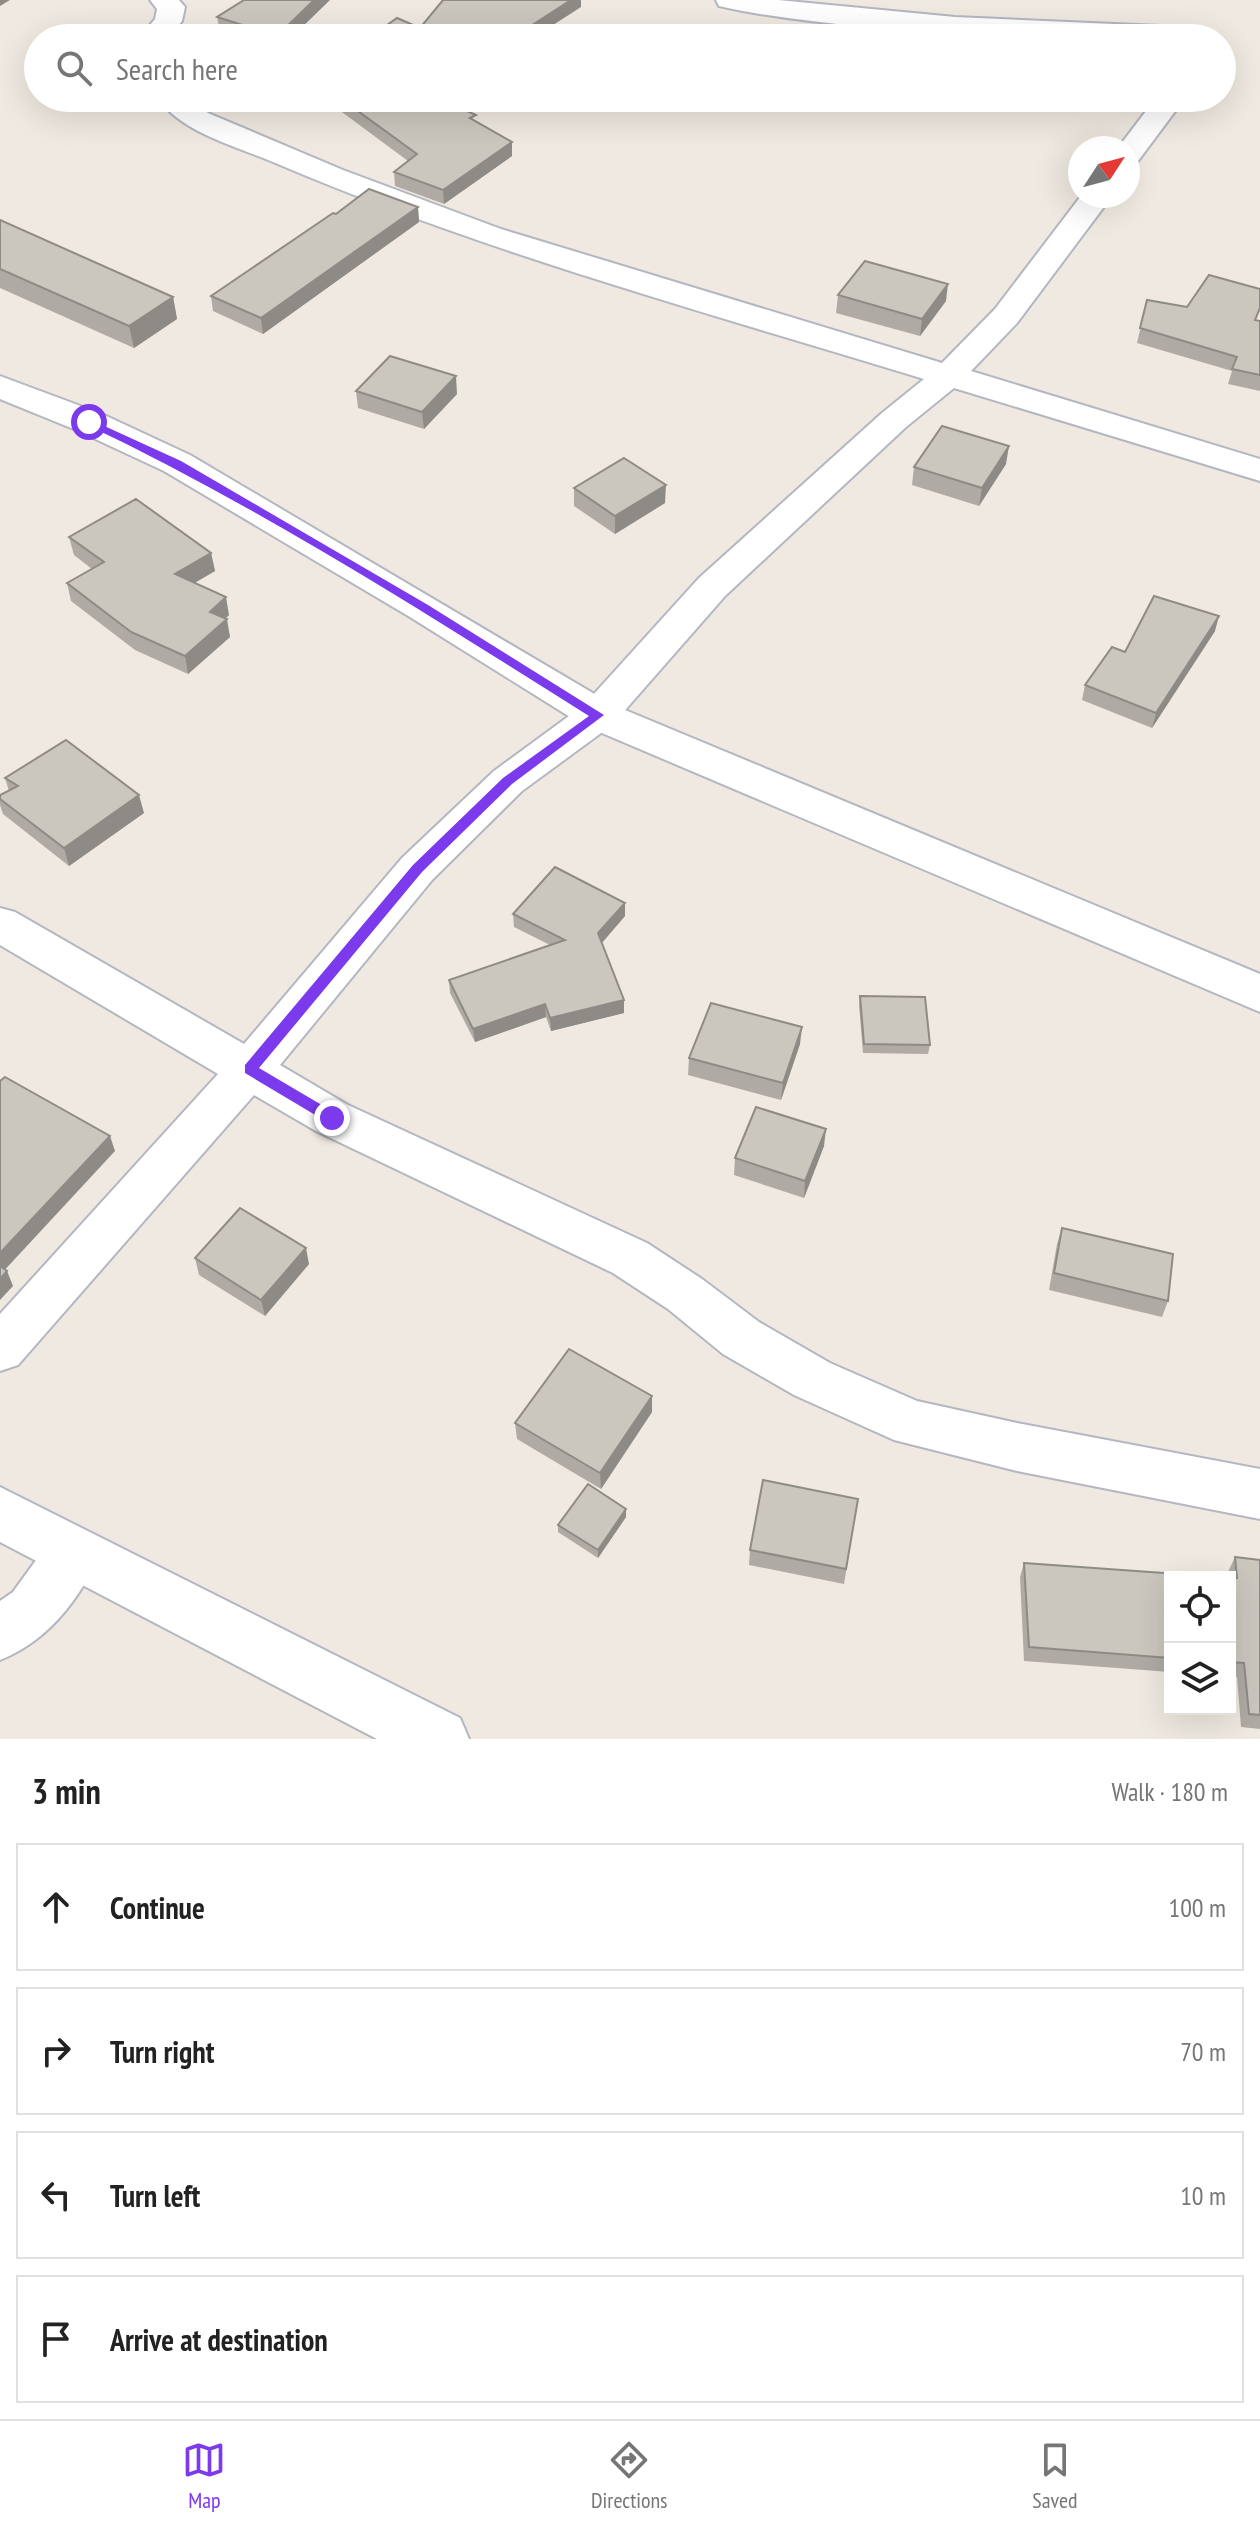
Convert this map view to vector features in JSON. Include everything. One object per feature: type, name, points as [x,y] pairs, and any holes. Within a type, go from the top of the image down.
[{"type":"street","points":[[163,0],[171,7],[165,24]]},
{"type":"street","points":[[729,0],[824,14],[939,24]]},
{"type":"street","points":[[1184,3],[1184,24]]},
{"type":"street","points":[[189,112],[198,119],[332,176],[490,236],[1122,425],[1260,470]]},
{"type":"street","points":[[1140,139],[1160,112]]},
{"type":"street","points":[[0,1349],[250,1069],[417,869],[508,781],[598,715],[712,587],[894,420],[949,375],[1006,316],[1088,208]]},
{"type":"street","points":[[0,387],[89,422],[177,463],[424,608],[598,715],[1260,994]]},
{"type":"street","points":[[0,924],[332,1118],[630,1258],[753,1345],[812,1379],[912,1423],[1017,1447],[1260,1494]]},
{"type":"street","points":[[0,1513],[439,1739]]},
{"type":"street","points":[[0,1633],[32,1611],[74,1552]]},
{"type":"building","points":[[244,0],[314,0],[289,24],[239,24],[217,17]]},
{"type":"building","points":[[443,0],[571,0],[534,24],[423,24]]},
{"type":"building","points":[[397,18],[411,24],[389,24]]},
{"type":"building","points":[[359,112],[469,112],[476,115],[470,118],[512,142],[443,190],[394,172],[417,154]]},
{"type":"building","points":[[369,189],[418,207],[261,318],[211,296],[333,213],[336,214]]},
{"type":"building","points":[[0,220],[173,297],[129,326],[0,269]]},
{"type":"building","points":[[865,261],[948,284],[922,319],[838,295]]},
{"type":"building","points":[[1209,275],[1260,289],[1260,308],[1255,320],[1260,321],[1260,375],[1232,369],[1237,357],[1140,328],[1147,300],[1187,307]]},
{"type":"building","points":[[390,356],[456,376],[422,412],[356,391]]},
{"type":"building","points":[[942,426],[1009,446],[982,488],[914,467]]},
{"type":"building","points":[[624,458],[666,485],[615,516],[574,488]]},
{"type":"building","points":[[136,499],[211,553],[175,574],[226,597],[210,612],[227,619],[185,656],[131,632],[67,583],[104,562],[69,537]]},
{"type":"building","points":[[1154,596],[1219,616],[1156,713],[1085,685],[1112,647],[1125,652]]},
{"type":"building","points":[[66,740],[139,795],[64,848],[0,799],[0,795],[18,786],[5,778]]},
{"type":"building","points":[[555,867],[625,903],[598,933],[624,1000],[550,1018],[545,1004],[473,1029],[449,980],[565,940],[513,914]]},
{"type":"building","points":[[860,996],[925,997],[930,1045],[864,1044]]},
{"type":"building","points":[[711,1003],[802,1027],[783,1083],[689,1058]]},
{"type":"building","points":[[5,1077],[110,1136],[0,1253],[0,1081]]},
{"type":"building","points":[[756,1107],[826,1129],[805,1181],[735,1158]]},
{"type":"building","points":[[240,1208],[306,1248],[261,1300],[195,1258]]},
{"type":"building","points":[[1062,1228],[1173,1254],[1168,1301],[1054,1273]]},
{"type":"building","points":[[0,1266],[7,1271],[0,1279]]},
{"type":"building","points":[[569,1349],[652,1396],[600,1473],[515,1423]]},
{"type":"building","points":[[763,1480],[858,1499],[846,1569],[750,1550]]},
{"type":"building","points":[[588,1484],[626,1509],[598,1550],[558,1525]]},
{"type":"building","points":[[1235,1557],[1260,1560],[1260,1715],[1249,1714],[1244,1663],[1236,1662]]},
{"type":"building","points":[[1024,1563],[1164,1573],[1164,1658],[1029,1647]]},
{"type":"route","points":[[89,422],[177,463],[424,608],[598,715],[508,781],[417,869],[250,1069],[332,1118]]}]
